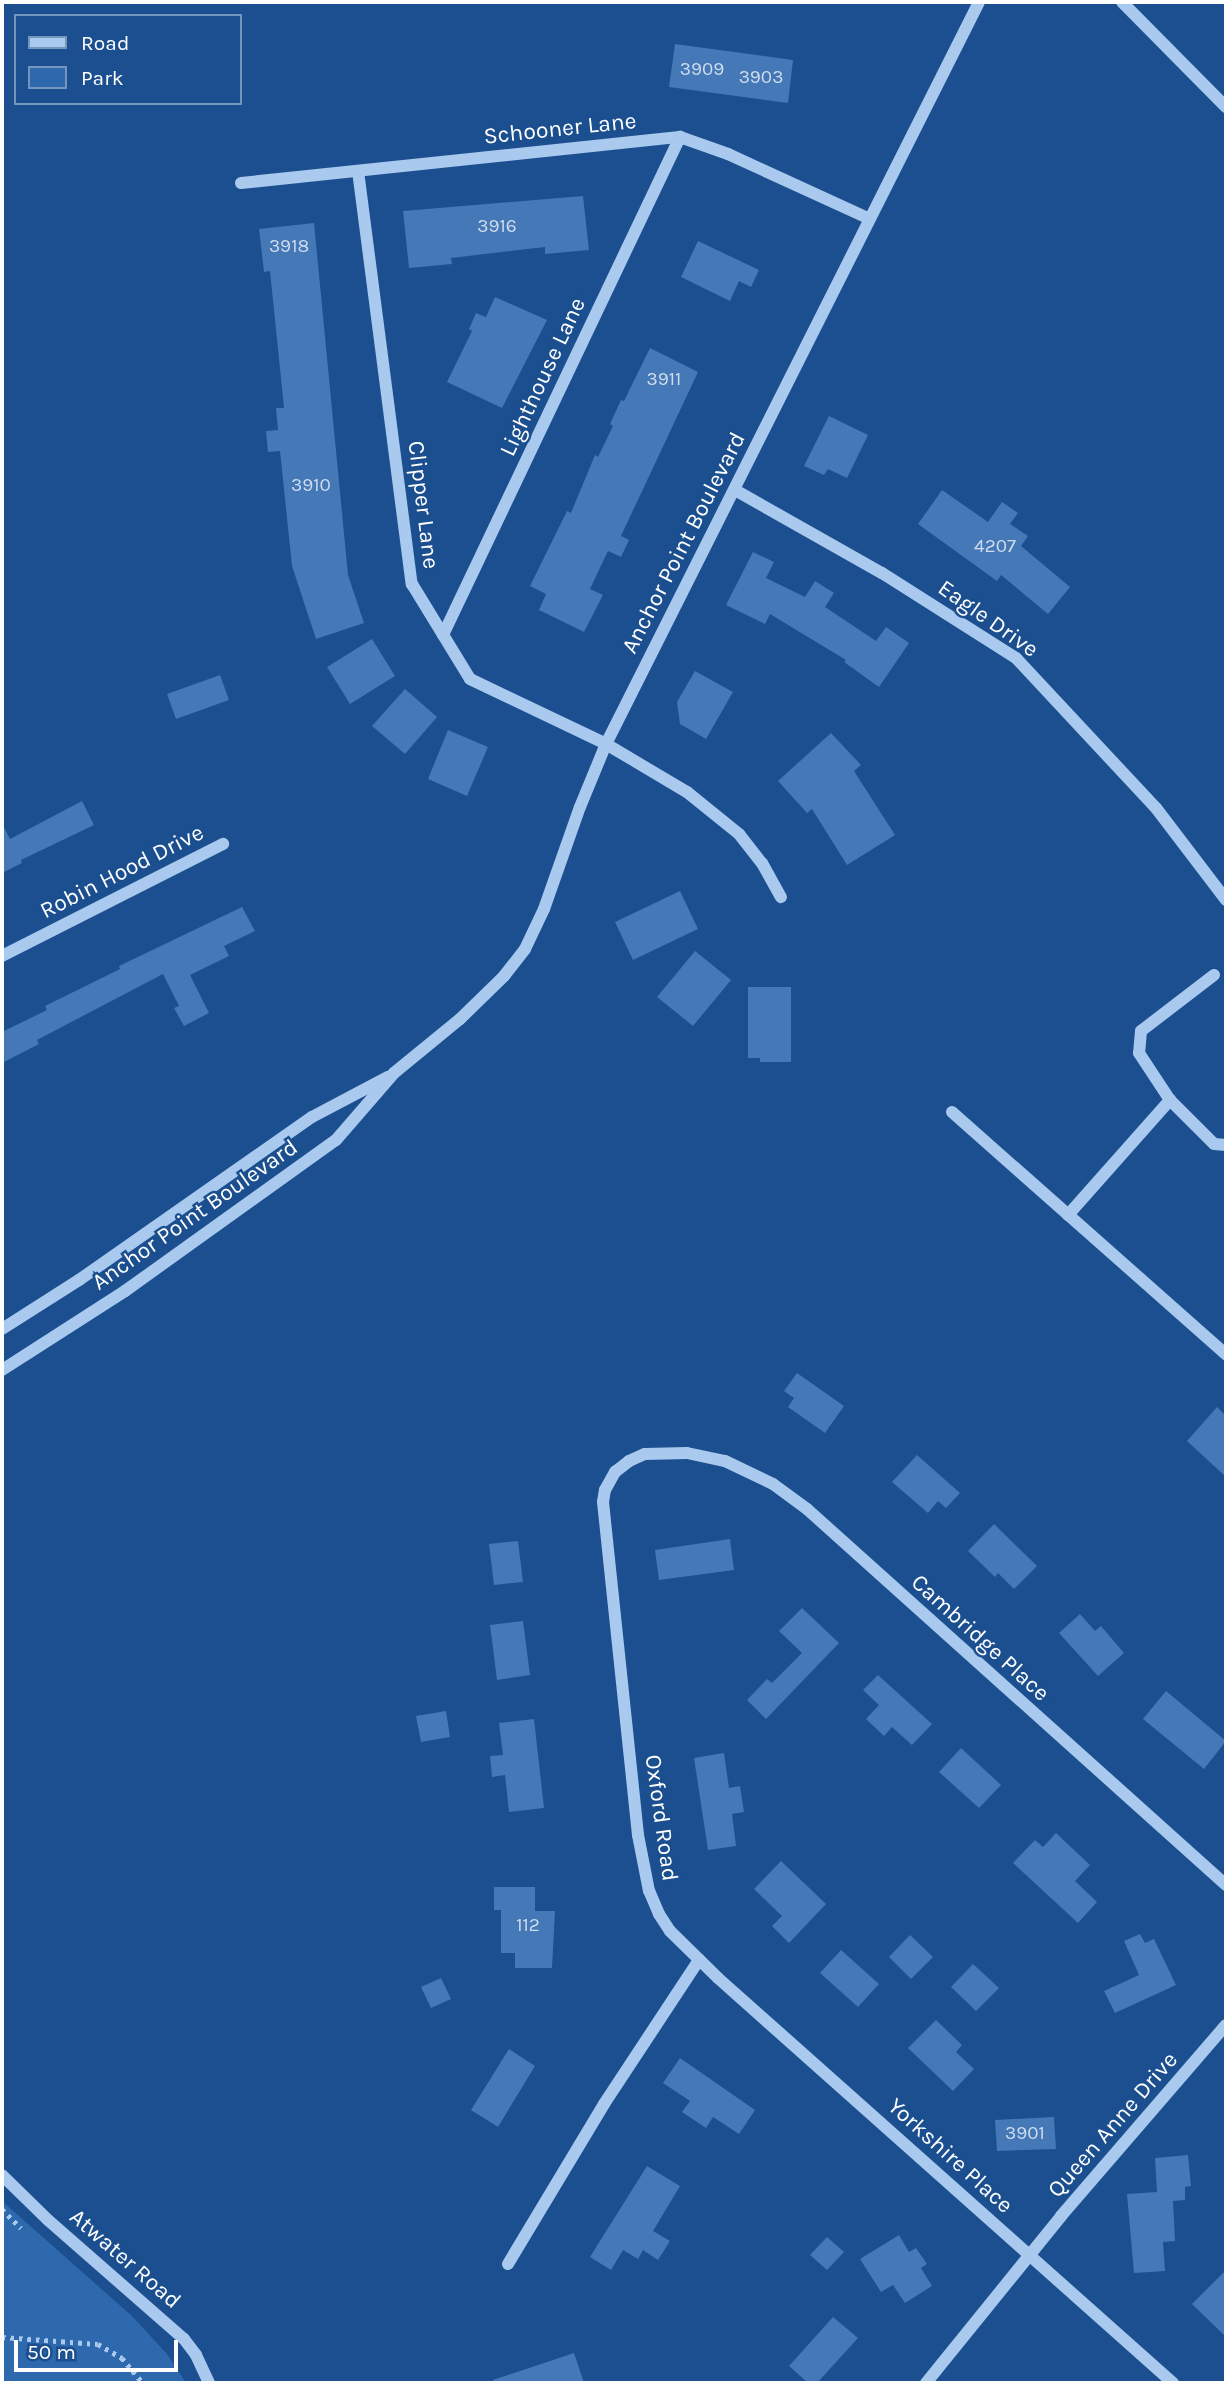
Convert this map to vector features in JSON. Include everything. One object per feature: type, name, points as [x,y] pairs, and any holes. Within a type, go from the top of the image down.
[{"type":"street","name":"Anchor Point Boulevard","points":[[2,1370],[104,1305],[337,1140],[394,1073],[460,1019],[504,976],[525,949],[544,909],[580,807],[606,744],[736,490],[868,218],[979,2]]},
{"type":"street","points":[[1122,2],[1226,107]]},
{"type":"street","name":"Schooner Lane","points":[[241,183],[680,138],[728,155],[868,218]]},
{"type":"street","name":"Lighthouse Lane","points":[[443,635],[680,138]]},
{"type":"street","name":"Clipper Lane","points":[[358,171],[412,584],[470,679],[606,744],[687,792],[739,834],[762,863],[781,897]]},
{"type":"street","name":"Eagle Drive","points":[[736,490],[882,573],[1016,658],[1156,807],[1226,900]]},
{"type":"street","name":"Robin Hood Drive","points":[[2,956],[223,844]]},
{"type":"street","points":[[1214,975],[1141,1031],[1139,1053],[1170,1100],[1214,1144],[1226,1145]]},
{"type":"street","name":"Anchor Point Boulevard","points":[[2,1329],[79,1280],[312,1116],[394,1073]]},
{"type":"street","points":[[1068,1215],[1170,1100]]},
{"type":"street","points":[[952,1112],[1226,1354]]},
{"type":"street","name":"Oxford Road","points":[[687,1453],[655,1452],[629,1461],[615,1472],[605,1490],[603,1502],[637,1824],[649,1891],[670,1931],[699,1960]]},
{"type":"street","name":"Cambridge Place","points":[[687,1453],[725,1461],[751,1472],[807,1509],[1226,1885]]},
{"type":"street","points":[[508,2263],[604,2104],[699,1960]]},
{"type":"street","name":"Yorkshire Place","points":[[699,1960],[1173,2383]]},
{"type":"street","name":"Queen Anne Drive","points":[[926,2383],[1226,2025]]},
{"type":"street","name":"Atwater Road","points":[[2,2175],[48,2220],[184,2339],[196,2354],[209,2383]]},
{"type":"path","points":[[2,2208],[21,2228]]},
{"type":"path","points":[[2,2337],[97,2344],[129,2364],[143,2383]]},
{"type":"green space","points":[[2,2201],[132,2316],[167,2354],[186,2383],[2,2383]]},
{"type":"building","points":[[675,44],[793,60],[788,103],[669,87]]},
{"type":"building","points":[[583,196],[589,250],[545,254],[545,247],[451,258],[452,264],[409,268],[403,211]]},
{"type":"building","points":[[314,223],[348,575],[364,623],[316,639],[292,566],[280,451],[268,452],[266,431],[278,430],[276,408],[284,408],[270,271],[264,272],[259,229]]},
{"type":"building","points":[[698,241],[759,270],[751,287],[739,281],[730,301],[681,277]]},
{"type":"building","points":[[495,297],[547,320],[502,408],[447,382],[472,331],[469,329],[476,313],[486,317]]},
{"type":"building","points":[[650,348],[698,372],[621,536],[629,540],[621,557],[608,551],[590,589],[603,595],[584,632],[539,610],[546,594],[530,586],[567,511],[571,513],[595,455],[598,457],[613,426],[610,424],[621,400],[624,401]]},
{"type":"building","points":[[829,416],[868,435],[847,478],[828,469],[824,475],[804,466]]},
{"type":"building","points":[[942,490],[988,522],[1002,502],[1018,513],[1010,524],[1028,536],[1021,546],[1070,587],[1048,614],[1001,575],[997,581],[918,524]]},
{"type":"building","points":[[753,552],[774,562],[766,578],[805,597],[815,581],[834,593],[825,607],[876,641],[886,627],[909,643],[879,687],[844,662],[846,660],[770,614],[765,624],[726,605]]},
{"type":"building","points":[[372,639],[395,676],[350,704],[327,667]]},
{"type":"building","points":[[695,671],[733,692],[706,739],[680,724],[677,702]]},
{"type":"building","points":[[220,675],[229,700],[176,719],[167,694]]},
{"type":"building","points":[[405,689],[437,717],[405,754],[372,726]]},
{"type":"building","points":[[448,730],[488,747],[467,796],[428,779]]},
{"type":"building","points":[[831,733],[861,765],[854,771],[895,835],[847,865],[812,809],[807,813],[778,781]]},
{"type":"building","points":[[82,801],[94,825],[21,860],[22,863],[2,873],[2,823],[10,839]]},
{"type":"building","points":[[680,891],[698,929],[633,960],[615,922]]},
{"type":"building","points":[[242,907],[255,931],[224,946],[229,956],[190,975],[209,1013],[184,1026],[174,1008],[179,1006],[163,974],[37,1040],[39,1044],[2,1063],[2,1032],[47,1010],[45,1006],[120,969],[119,966]]},
{"type":"building","points":[[695,951],[731,980],[693,1026],[657,997]]},
{"type":"building","points":[[748,987],[791,987],[791,1062],[760,1062],[760,1058],[748,1058]]},
{"type":"building","points":[[797,1373],[844,1406],[825,1433],[788,1407],[794,1398],[784,1391]]},
{"type":"building","points":[[1217,1407],[1226,1416],[1226,1477],[1187,1441]]},
{"type":"building","points":[[917,1455],[960,1493],[946,1508],[938,1501],[928,1513],[892,1482]]},
{"type":"building","points":[[994,1524],[1037,1566],[1014,1589],[998,1573],[995,1577],[968,1551]]},
{"type":"building","points":[[730,1539],[734,1570],[659,1580],[655,1550]]},
{"type":"building","points":[[518,1541],[523,1582],[494,1585],[489,1544]]},
{"type":"building","points":[[802,1608],[839,1643],[766,1719],[747,1700],[767,1679],[772,1683],[802,1653],[779,1631]]},
{"type":"building","points":[[1080,1614],[1095,1631],[1101,1626],[1124,1653],[1098,1676],[1059,1633]]},
{"type":"building","points":[[523,1621],[530,1675],[497,1680],[490,1625]]},
{"type":"building","points":[[878,1675],[932,1724],[912,1745],[892,1727],[884,1736],[866,1719],[879,1705],[863,1690]]},
{"type":"building","points":[[1166,1691],[1226,1741],[1204,1769],[1143,1719]]},
{"type":"building","points":[[446,1711],[450,1737],[421,1742],[416,1716]]},
{"type":"building","points":[[534,1719],[544,1808],[509,1812],[505,1775],[492,1777],[490,1756],[503,1755],[499,1723]]},
{"type":"building","points":[[961,1748],[1001,1785],[979,1808],[939,1772]]},
{"type":"building","points":[[724,1753],[729,1788],[740,1786],[744,1812],[732,1814],[736,1846],[708,1850],[694,1758]]},
{"type":"building","points":[[1056,1833],[1090,1865],[1075,1881],[1097,1902],[1078,1923],[1013,1863],[1035,1840],[1043,1847]]},
{"type":"building","points":[[781,1861],[826,1904],[789,1943],[772,1926],[782,1916],[754,1889]]},
{"type":"building","points":[[494,1887],[535,1887],[535,1911],[555,1911],[552,1968],[515,1968],[515,1953],[501,1953],[501,1910],[494,1910]]},
{"type":"building","points":[[1140,1934],[1145,1943],[1154,1939],[1176,1985],[1115,2013],[1104,1991],[1139,1975],[1124,1941]]},
{"type":"building","points":[[910,1935],[933,1957],[911,1979],[889,1957]]},
{"type":"building","points":[[841,1950],[879,1984],[858,2007],[820,1973]]},
{"type":"building","points":[[973,1964],[999,1988],[976,2011],[951,1987]]},
{"type":"building","points":[[441,1978],[451,1999],[431,2008],[421,1987]]},
{"type":"building","points":[[936,2020],[962,2045],[956,2052],[974,2069],[953,2091],[908,2048]]},
{"type":"building","points":[[509,2049],[535,2066],[498,2127],[471,2110]]},
{"type":"building","points":[[680,2058],[755,2110],[739,2134],[713,2117],[706,2128],[682,2112],[690,2101],[663,2083]]},
{"type":"building","points":[[1054,2117],[1056,2149],[997,2151],[995,2120]]},
{"type":"building","points":[[1188,2155],[1191,2186],[1185,2187],[1185,2200],[1173,2201],[1175,2241],[1163,2242],[1165,2271],[1134,2273],[1127,2194],[1157,2192],[1155,2158]]},
{"type":"building","points":[[647,2166],[680,2186],[653,2231],[670,2241],[658,2260],[643,2250],[638,2259],[623,2250],[611,2270],[590,2257]]},
{"type":"building","points":[[899,2235],[909,2252],[916,2248],[927,2264],[921,2268],[932,2286],[905,2303],[893,2285],[881,2292],[860,2259]]},
{"type":"building","points":[[827,2237],[844,2252],[827,2270],[810,2255]]},
{"type":"building","points":[[1226,2270],[1226,2337],[1192,2304]]},
{"type":"building","points":[[833,2317],[858,2338],[817,2383],[808,2383],[789,2366]]},
{"type":"building","points":[[574,2353],[584,2383],[494,2383],[493,2380]]}]
